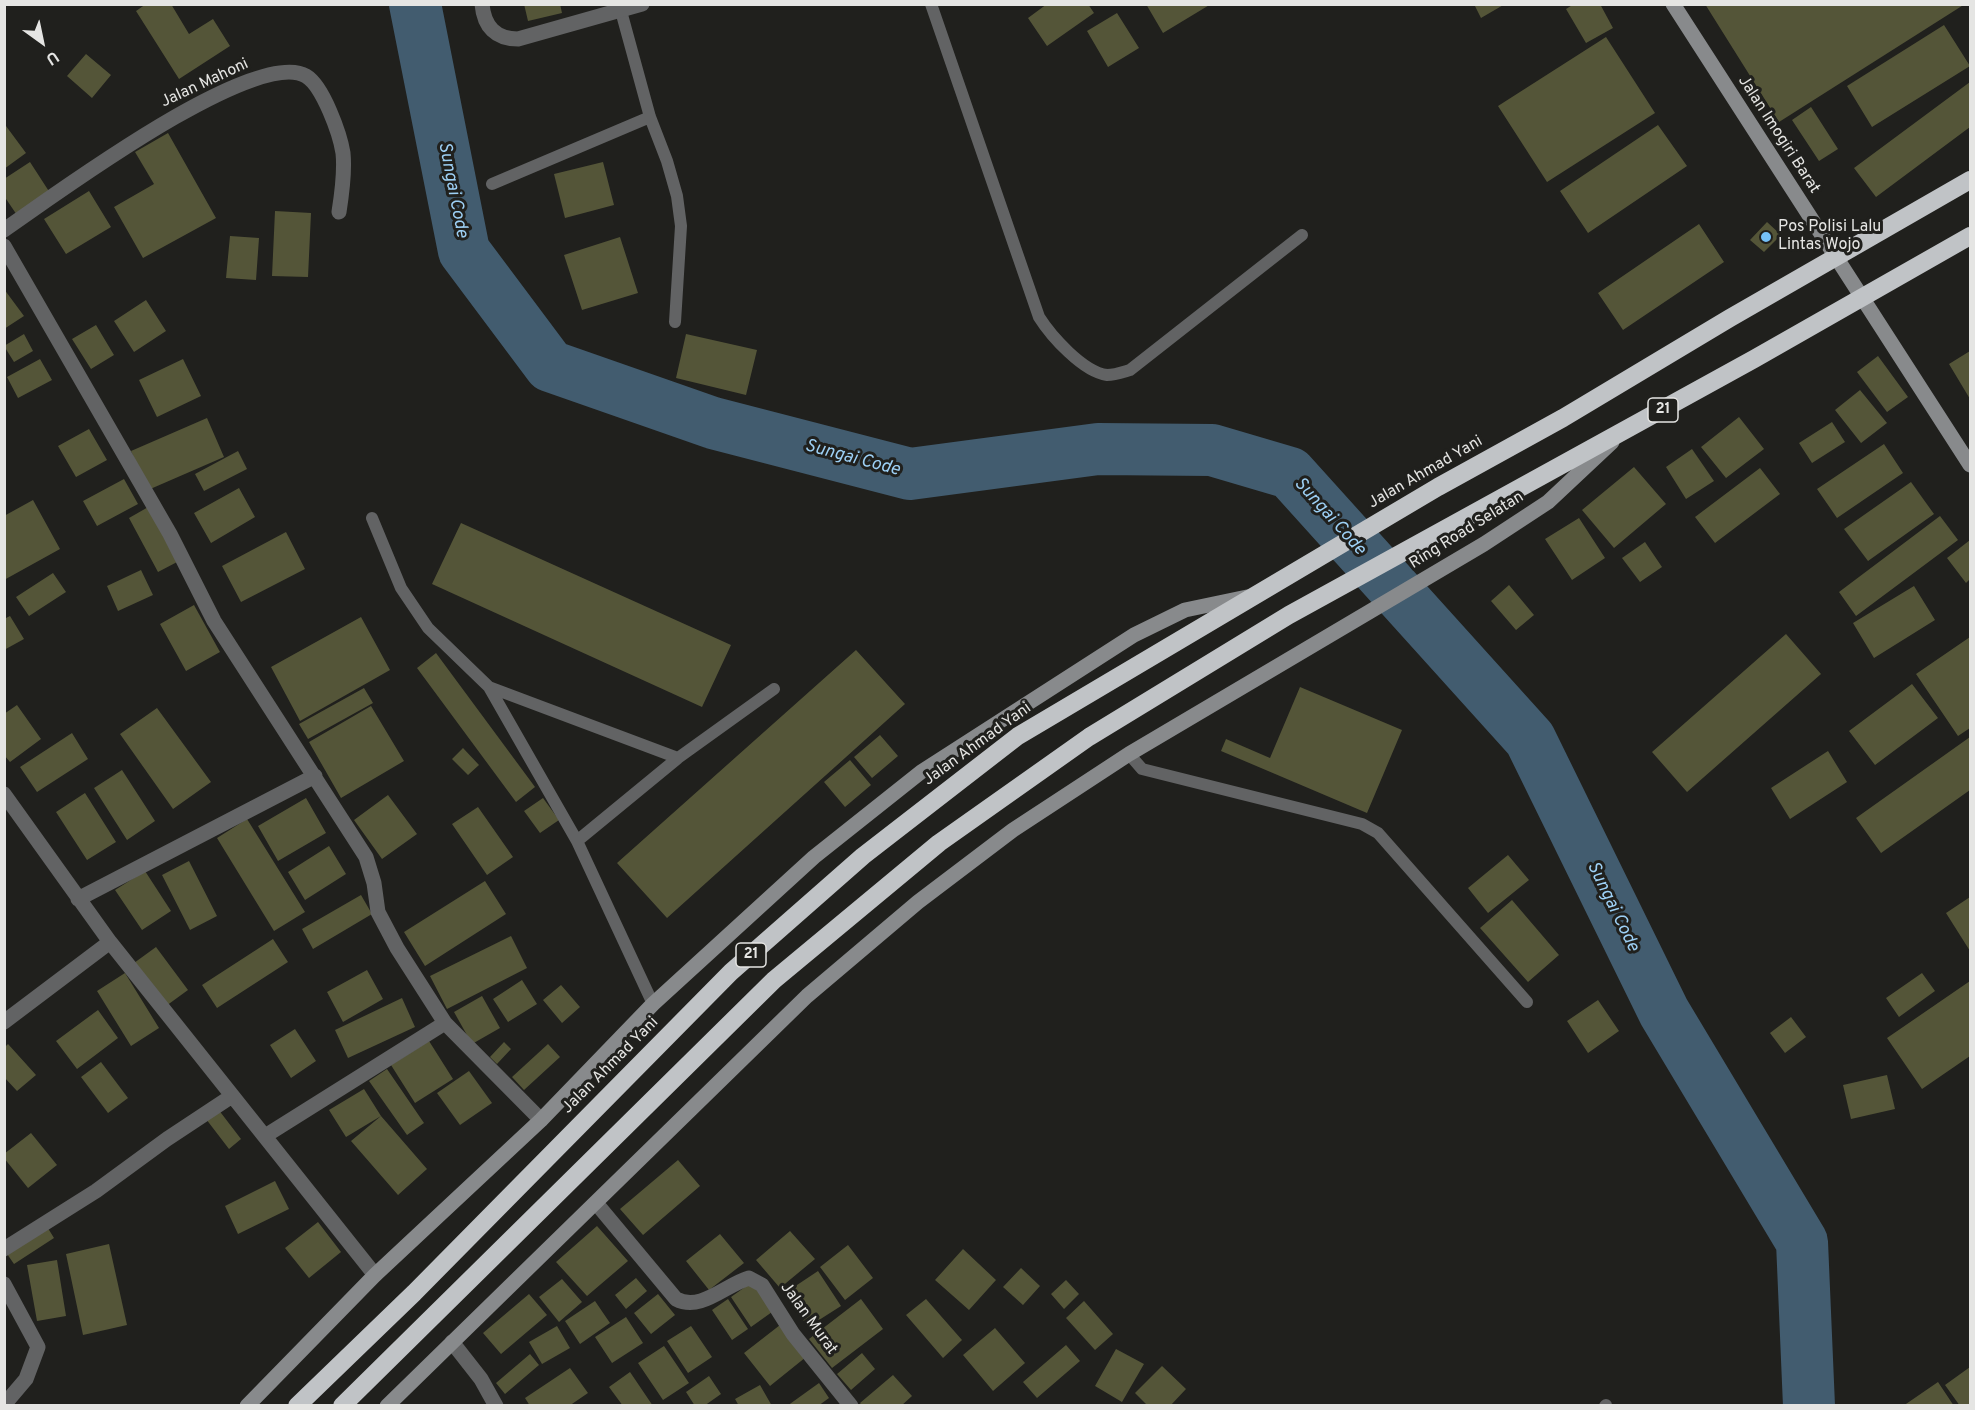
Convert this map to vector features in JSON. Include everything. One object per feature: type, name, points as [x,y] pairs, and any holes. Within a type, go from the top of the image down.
[{"type":"highway","name":"21","points":[[1835,258],[1971,180]]},
{"type":"highway","name":"21","points":[[342,1406],[774,980],[939,843],[1089,737],[1289,615],[1622,433],[1971,236]]},
{"type":"highway","name":"Jalan Ahmad Yani","points":[[297,1406],[414,1293],[731,972],[864,856],[1018,736],[1438,487],[1563,417],[1835,258]]},
{"type":"highway","points":[[414,1293],[437,1312]]},
{"type":"street","points":[[482,4],[483,13],[490,28],[504,39],[518,39],[642,4]]},
{"type":"street","name":"Jalan Imogiri Barat","points":[[1673,4],[1835,258],[1864,298],[1971,465]]},
{"type":"street","name":"Jalan Mahoni","points":[[4,230],[151,130],[204,101],[252,81],[284,72],[306,76],[320,92],[331,113],[343,153],[343,183],[339,212]]},
{"type":"street","points":[[4,246],[170,534],[214,621],[366,857],[374,883],[378,912],[388,933],[445,1023],[541,1120]]},
{"type":"street","name":"Ring Road Selatan","points":[[387,1406],[815,988],[918,902],[1013,830],[1129,754],[1484,544],[1548,502],[1622,433]]},
{"type":"street","points":[[247,1406],[375,1275],[541,1120],[653,1004],[814,856],[921,772],[1134,635],[1185,610],[1265,590]]},
{"type":"street","points":[[78,899],[315,776]]},
{"type":"street","points":[[4,794],[110,942],[375,1275]]},
{"type":"street","points":[[4,1022],[110,942]]},
{"type":"street","points":[[265,1136],[445,1023]]},
{"type":"street","points":[[4,1249],[96,1191],[167,1138],[232,1096]]},
{"type":"street","name":"Jalan Murat","points":[[596,1203],[676,1299],[684,1304],[699,1303],[749,1278],[762,1285],[793,1334],[851,1406]]},
{"type":"street","points":[[4,1284],[38,1347],[26,1378],[4,1405]]},
{"type":"street","points":[[452,1342],[481,1379],[496,1406]]},
{"type":"lane","points":[[931,4],[1039,317],[1049,333],[1095,372],[1117,374],[1130,370],[1302,235]]},
{"type":"lane","points":[[621,11],[650,117],[677,196],[681,226],[675,322]]},
{"type":"lane","points":[[492,184],[650,117]]},
{"type":"lane","points":[[372,518],[402,588],[428,628],[489,687],[577,841],[653,1004]]},
{"type":"lane","points":[[489,687],[678,758]]},
{"type":"lane","points":[[577,841],[678,758],[774,689]]},
{"type":"lane","points":[[1129,754],[1142,769],[1362,824],[1378,833],[1527,1002]]},
{"type":"building","points":[[146,4],[171,4],[189,34],[213,19],[230,46],[179,79],[136,11]]},
{"type":"building","points":[[524,4],[560,4],[562,13],[528,21]]},
{"type":"building","points":[[1047,4],[1088,4],[1094,13],[1047,46],[1028,18]]},
{"type":"building","points":[[1146,4],[1211,4],[1163,33]]},
{"type":"building","points":[[1474,4],[1505,4],[1481,18]]},
{"type":"building","points":[[1574,4],[1600,4],[1613,28],[1586,43],[1566,9]]},
{"type":"building","points":[[1705,4],[1965,4],[1779,122]]},
{"type":"building","points":[[1117,13],[1139,48],[1108,67],[1087,31]]},
{"type":"building","points":[[1944,25],[1970,66],[1872,127],[1847,86]]},
{"type":"building","points":[[1606,37],[1655,113],[1547,182],[1498,106]]},
{"type":"building","points":[[86,54],[111,75],[92,98],[67,76]]},
{"type":"building","points":[[1970,82],[1970,127],[1876,197],[1854,168]]},
{"type":"building","points":[[1811,107],[1838,149],[1819,161],[1792,120]]},
{"type":"building","points":[[1658,125],[1687,166],[1588,233],[1560,191]]},
{"type":"building","points":[[6,126],[26,153],[4,169],[4,128]]},
{"type":"building","points":[[168,133],[216,218],[143,258],[114,207],[154,184],[135,152]]},
{"type":"building","points":[[30,162],[52,196],[19,218],[4,196],[4,179]]},
{"type":"building","points":[[603,162],[614,205],[565,218],[554,174]]},
{"type":"building","points":[[89,191],[111,227],[66,254],[44,219]]},
{"type":"building","points":[[275,211],[311,213],[308,277],[272,276]]},
{"type":"building","name":"Pos Polisi Lalu Lintas Wojo","points":[[1767,222],[1781,235],[1764,252],[1750,240]]},
{"type":"building","points":[[1699,224],[1724,262],[1623,330],[1598,293]]},
{"type":"building","points":[[230,236],[259,238],[256,280],[226,278]]},
{"type":"building","points":[[620,237],[638,293],[582,310],[564,255]]},
{"type":"building","points":[[4,289],[24,316],[4,329]]},
{"type":"building","points":[[146,300],[166,331],[134,352],[114,321]]},
{"type":"building","points":[[96,325],[114,355],[91,369],[72,339]]},
{"type":"building","points":[[24,334],[33,351],[14,362],[4,346]]},
{"type":"building","points":[[686,334],[757,350],[746,395],[676,378]]},
{"type":"building","points":[[1970,351],[1970,399],[1949,364]]},
{"type":"building","points":[[1878,356],[1908,397],[1887,412],[1857,372]]},
{"type":"building","points":[[40,359],[52,380],[18,398],[7,377]]},
{"type":"building","points":[[183,359],[201,396],[157,417],[139,380]]},
{"type":"building","points":[[1860,390],[1887,423],[1861,443],[1835,410]]},
{"type":"building","points":[[1739,417],[1764,449],[1726,478],[1701,447]]},
{"type":"building","points":[[207,418],[224,457],[148,490],[131,451]]},
{"type":"building","points":[[1832,422],[1845,442],[1812,463],[1799,443]]},
{"type":"building","points":[[89,429],[107,460],[76,477],[58,446]]},
{"type":"building","points":[[1884,444],[1903,473],[1837,518],[1817,489]]},
{"type":"building","points":[[1692,449],[1714,481],[1686,499],[1666,467]]},
{"type":"building","points":[[238,451],[247,469],[204,491],[195,474]]},
{"type":"building","points":[[1634,467],[1666,504],[1614,548],[1582,510]]},
{"type":"building","points":[[1760,468],[1780,494],[1715,543],[1695,517]]},
{"type":"building","points":[[124,479],[138,504],[97,526],[83,501]]},
{"type":"building","points":[[1911,482],[1934,514],[1868,561],[1844,529]]},
{"type":"building","points":[[239,488],[255,517],[211,543],[194,513]]},
{"type":"building","points":[[33,500],[60,549],[4,580],[4,516]]},
{"type":"building","points":[[150,506],[179,561],[158,572],[129,518]]},
{"type":"building","points":[[1940,516],[1958,540],[1856,616],[1839,592]]},
{"type":"building","points":[[1579,518],[1605,558],[1572,580],[1545,539]]},
{"type":"building","points":[[461,523],[731,645],[702,707],[432,584]]},
{"type":"building","points":[[286,532],[305,569],[241,602],[222,566]]},
{"type":"building","points":[[1970,540],[1970,579],[1966,583],[1947,558]]},
{"type":"building","points":[[1645,542],[1662,567],[1640,582],[1622,558]]},
{"type":"building","points":[[141,570],[153,595],[118,611],[107,586]]},
{"type":"building","points":[[53,573],[66,592],[29,616],[16,597]]},
{"type":"building","points":[[1509,585],[1534,615],[1516,630],[1491,601]]},
{"type":"building","points":[[1914,586],[1935,620],[1874,658],[1853,623]]},
{"type":"building","points":[[194,605],[220,652],[186,671],[160,624]]},
{"type":"building","points":[[10,616],[24,639],[4,650],[4,619]]},
{"type":"building","points":[[361,617],[390,670],[300,721],[271,667]]},
{"type":"building","points":[[1786,634],[1821,674],[1687,792],[1652,752]]},
{"type":"building","points":[[1970,637],[1970,728],[1958,736],[1916,674]]},
{"type":"building","points":[[856,650],[905,704],[667,918],[617,863]]},
{"type":"building","points":[[436,653],[535,787],[516,802],[417,668]]},
{"type":"building","points":[[1912,684],[1938,718],[1875,765],[1849,731]]},
{"type":"building","points":[[1300,687],[1402,730],[1367,813],[1221,751],[1226,739],[1270,758]]},
{"type":"building","points":[[364,688],[373,703],[308,739],[299,724]]},
{"type":"building","points":[[17,705],[41,739],[10,762],[4,755],[4,714]]},
{"type":"building","points":[[371,706],[404,761],[341,798],[309,742]]},
{"type":"building","points":[[157,708],[211,782],[173,809],[120,734]]},
{"type":"building","points":[[72,733],[88,759],[37,792],[20,767]]},
{"type":"building","points":[[880,735],[898,756],[872,778],[854,757]]},
{"type":"building","points":[[1970,737],[1970,790],[1881,853],[1856,818]]},
{"type":"building","points":[[463,748],[479,765],[468,775],[452,759]]},
{"type":"building","points":[[1828,751],[1847,782],[1790,819],[1771,788]]},
{"type":"building","points":[[850,760],[871,785],[845,807],[824,782]]},
{"type":"building","points":[[122,770],[155,821],[127,840],[94,788]]},
{"type":"building","points":[[85,793],[116,842],[87,860],[56,812]]},
{"type":"building","points":[[388,795],[417,834],[382,859],[354,820]]},
{"type":"building","points":[[306,798],[326,833],[278,861],[258,826]]},
{"type":"building","points":[[543,798],[559,820],[540,833],[524,811]]},
{"type":"building","points":[[478,807],[513,857],[487,875],[452,824]]},
{"type":"building","points":[[247,819],[305,912],[274,931],[217,838]]},
{"type":"building","points":[[329,846],[346,874],[305,900],[288,872]]},
{"type":"building","points":[[1508,855],[1529,880],[1488,913],[1468,888]]},
{"type":"building","points":[[189,861],[217,916],[190,930],[162,875]]},
{"type":"building","points":[[145,871],[171,911],[142,930],[115,890]]},
{"type":"building","points":[[485,881],[506,914],[425,966],[404,932]]},
{"type":"building","points":[[361,895],[372,914],[313,949],[302,929]]},
{"type":"building","points":[[1970,897],[1970,951],[1946,913]]},
{"type":"building","points":[[1512,900],[1559,955],[1528,982],[1480,928]]},
{"type":"building","points":[[511,936],[527,968],[447,1009],[430,976]]},
{"type":"building","points":[[273,939],[288,962],[217,1008],[202,985]]},
{"type":"building","points":[[156,947],[188,990],[166,1006],[134,963]]},
{"type":"building","points":[[367,970],[383,999],[343,1022],[327,992]]},
{"type":"building","points":[[125,973],[159,1028],[131,1046],[97,991]]},
{"type":"building","points":[[1922,973],[1935,991],[1899,1017],[1886,998]]},
{"type":"building","points":[[522,980],[537,1004],[508,1022],[493,999]]},
{"type":"building","points":[[1970,981],[1970,1056],[1922,1089],[1887,1038]]},
{"type":"building","points":[[561,985],[580,1007],[562,1023],[543,1000]]},
{"type":"building","points":[[482,996],[500,1028],[472,1044],[454,1012]]},
{"type":"building","points":[[402,998],[415,1027],[348,1058],[335,1030]]},
{"type":"building","points":[[1598,1000],[1619,1031],[1588,1053],[1567,1021]]},
{"type":"building","points":[[98,1010],[118,1038],[77,1069],[56,1041]]},
{"type":"building","points":[[1791,1017],[1806,1037],[1785,1053],[1770,1033]]},
{"type":"building","points":[[295,1029],[316,1061],[291,1078],[270,1045]]},
{"type":"building","points":[[429,1041],[453,1079],[415,1103],[391,1065]]},
{"type":"building","points":[[504,1042],[511,1049],[497,1064],[490,1057]]},
{"type":"building","points":[[8,1044],[36,1075],[17,1091],[4,1077],[4,1048]]},
{"type":"building","points":[[548,1044],[560,1057],[524,1090],[512,1077]]},
{"type":"building","points":[[101,1062],[128,1098],[108,1113],[81,1077]]},
{"type":"building","points":[[387,1069],[424,1123],[407,1135],[369,1081]]},
{"type":"building","points":[[469,1071],[492,1103],[460,1125],[437,1093]]},
{"type":"building","points":[[1887,1075],[1895,1109],[1851,1119],[1843,1085]]},
{"type":"building","points":[[364,1089],[381,1116],[346,1137],[329,1110]]},
{"type":"building","points":[[218,1109],[241,1139],[229,1149],[206,1119]]},
{"type":"building","points":[[381,1116],[427,1169],[398,1195],[351,1141]]},
{"type":"building","points":[[31,1133],[57,1165],[28,1188],[4,1158],[4,1154]]},
{"type":"building","points":[[678,1160],[700,1186],[643,1235],[620,1209]]},
{"type":"building","points":[[275,1181],[289,1209],[238,1234],[225,1206]]},
{"type":"building","points":[[318,1222],[341,1252],[309,1278],[285,1248]]},
{"type":"building","points":[[46,1225],[54,1238],[14,1264],[5,1251]]},
{"type":"building","points":[[597,1226],[628,1261],[587,1296],[556,1262]]},
{"type":"building","points":[[790,1231],[815,1259],[780,1288],[756,1260]]},
{"type":"building","points":[[720,1234],[744,1263],[709,1290],[686,1261]]},
{"type":"building","points":[[109,1244],[127,1325],[83,1335],[66,1254]]},
{"type":"building","points":[[848,1245],[873,1278],[845,1300],[820,1267]]},
{"type":"building","points":[[963,1249],[996,1280],[969,1310],[935,1280]]},
{"type":"building","points":[[57,1260],[66,1316],[37,1321],[27,1265]]},
{"type":"building","points":[[1021,1268],[1040,1286],[1023,1305],[1003,1287]]},
{"type":"building","points":[[818,1271],[841,1306],[808,1327],[785,1293]]},
{"type":"building","points":[[636,1278],[647,1291],[626,1309],[615,1295]]},
{"type":"building","points":[[562,1279],[582,1302],[559,1322],[539,1297]]},
{"type":"building","points":[[1066,1280],[1079,1294],[1064,1309],[1051,1294]]},
{"type":"building","points":[[752,1282],[772,1312],[751,1327],[731,1297]]},
{"type":"building","points":[[529,1294],[547,1315],[501,1354],[483,1333]]},
{"type":"building","points":[[658,1294],[675,1315],[651,1334],[634,1313]]},
{"type":"building","points":[[728,1299],[748,1329],[732,1340],[712,1310]]},
{"type":"building","points":[[861,1299],[883,1329],[832,1368],[809,1339]]},
{"type":"building","points":[[926,1299],[962,1340],[943,1358],[906,1315]]},
{"type":"building","points":[[595,1301],[610,1323],[580,1344],[565,1321]]},
{"type":"building","points":[[1084,1301],[1113,1334],[1095,1350],[1066,1318]]},
{"type":"building","points":[[626,1317],[643,1343],[612,1363],[595,1337]]},
{"type":"building","points":[[780,1325],[806,1357],[770,1386],[744,1353]]},
{"type":"building","points":[[557,1326],[570,1348],[542,1364],[529,1342]]},
{"type":"building","points":[[691,1326],[712,1357],[688,1373],[667,1341]]},
{"type":"building","points":[[995,1328],[1025,1363],[993,1391],[963,1355]]},
{"type":"building","points":[[1066,1345],[1080,1361],[1037,1398],[1023,1382]]},
{"type":"building","points":[[664,1346],[689,1383],[663,1400],[638,1363]]},
{"type":"building","points":[[1116,1349],[1144,1364],[1122,1402],[1095,1386]]},
{"type":"building","points":[[862,1353],[875,1369],[851,1390],[837,1374]]},
{"type":"building","points":[[530,1354],[539,1365],[505,1394],[496,1383]]},
{"type":"building","points":[[1162,1366],[1186,1389],[1170,1406],[1148,1406],[1135,1393]]},
{"type":"building","points":[[1970,1367],[1970,1406],[1960,1406],[1945,1385]]},
{"type":"building","points":[[570,1368],[588,1393],[569,1406],[530,1406],[525,1398]]},
{"type":"building","points":[[630,1372],[653,1406],[623,1406],[609,1387]]},
{"type":"building","points":[[893,1375],[912,1396],[901,1406],[862,1406],[860,1403]]},
{"type":"building","points":[[709,1376],[721,1394],[704,1406],[695,1406],[686,1392]]},
{"type":"building","points":[[1938,1382],[1954,1406],[1903,1406]]},
{"type":"building","points":[[819,1383],[829,1398],[818,1406],[787,1406]]},
{"type":"building","points":[[760,1385],[772,1406],[739,1406],[735,1399]]},
{"type":"waterway","name":"Sungai Code","points":[[415,4],[464,251],[550,366],[713,423],[910,474],[1098,449],[1212,450],[1290,473],[1530,739],[1664,1012],[1802,1242],[1809,1406]]},
{"type":"place","name":"Pos Polisi Lalu Lintas Wojo","points":[[1766,237]]}]
